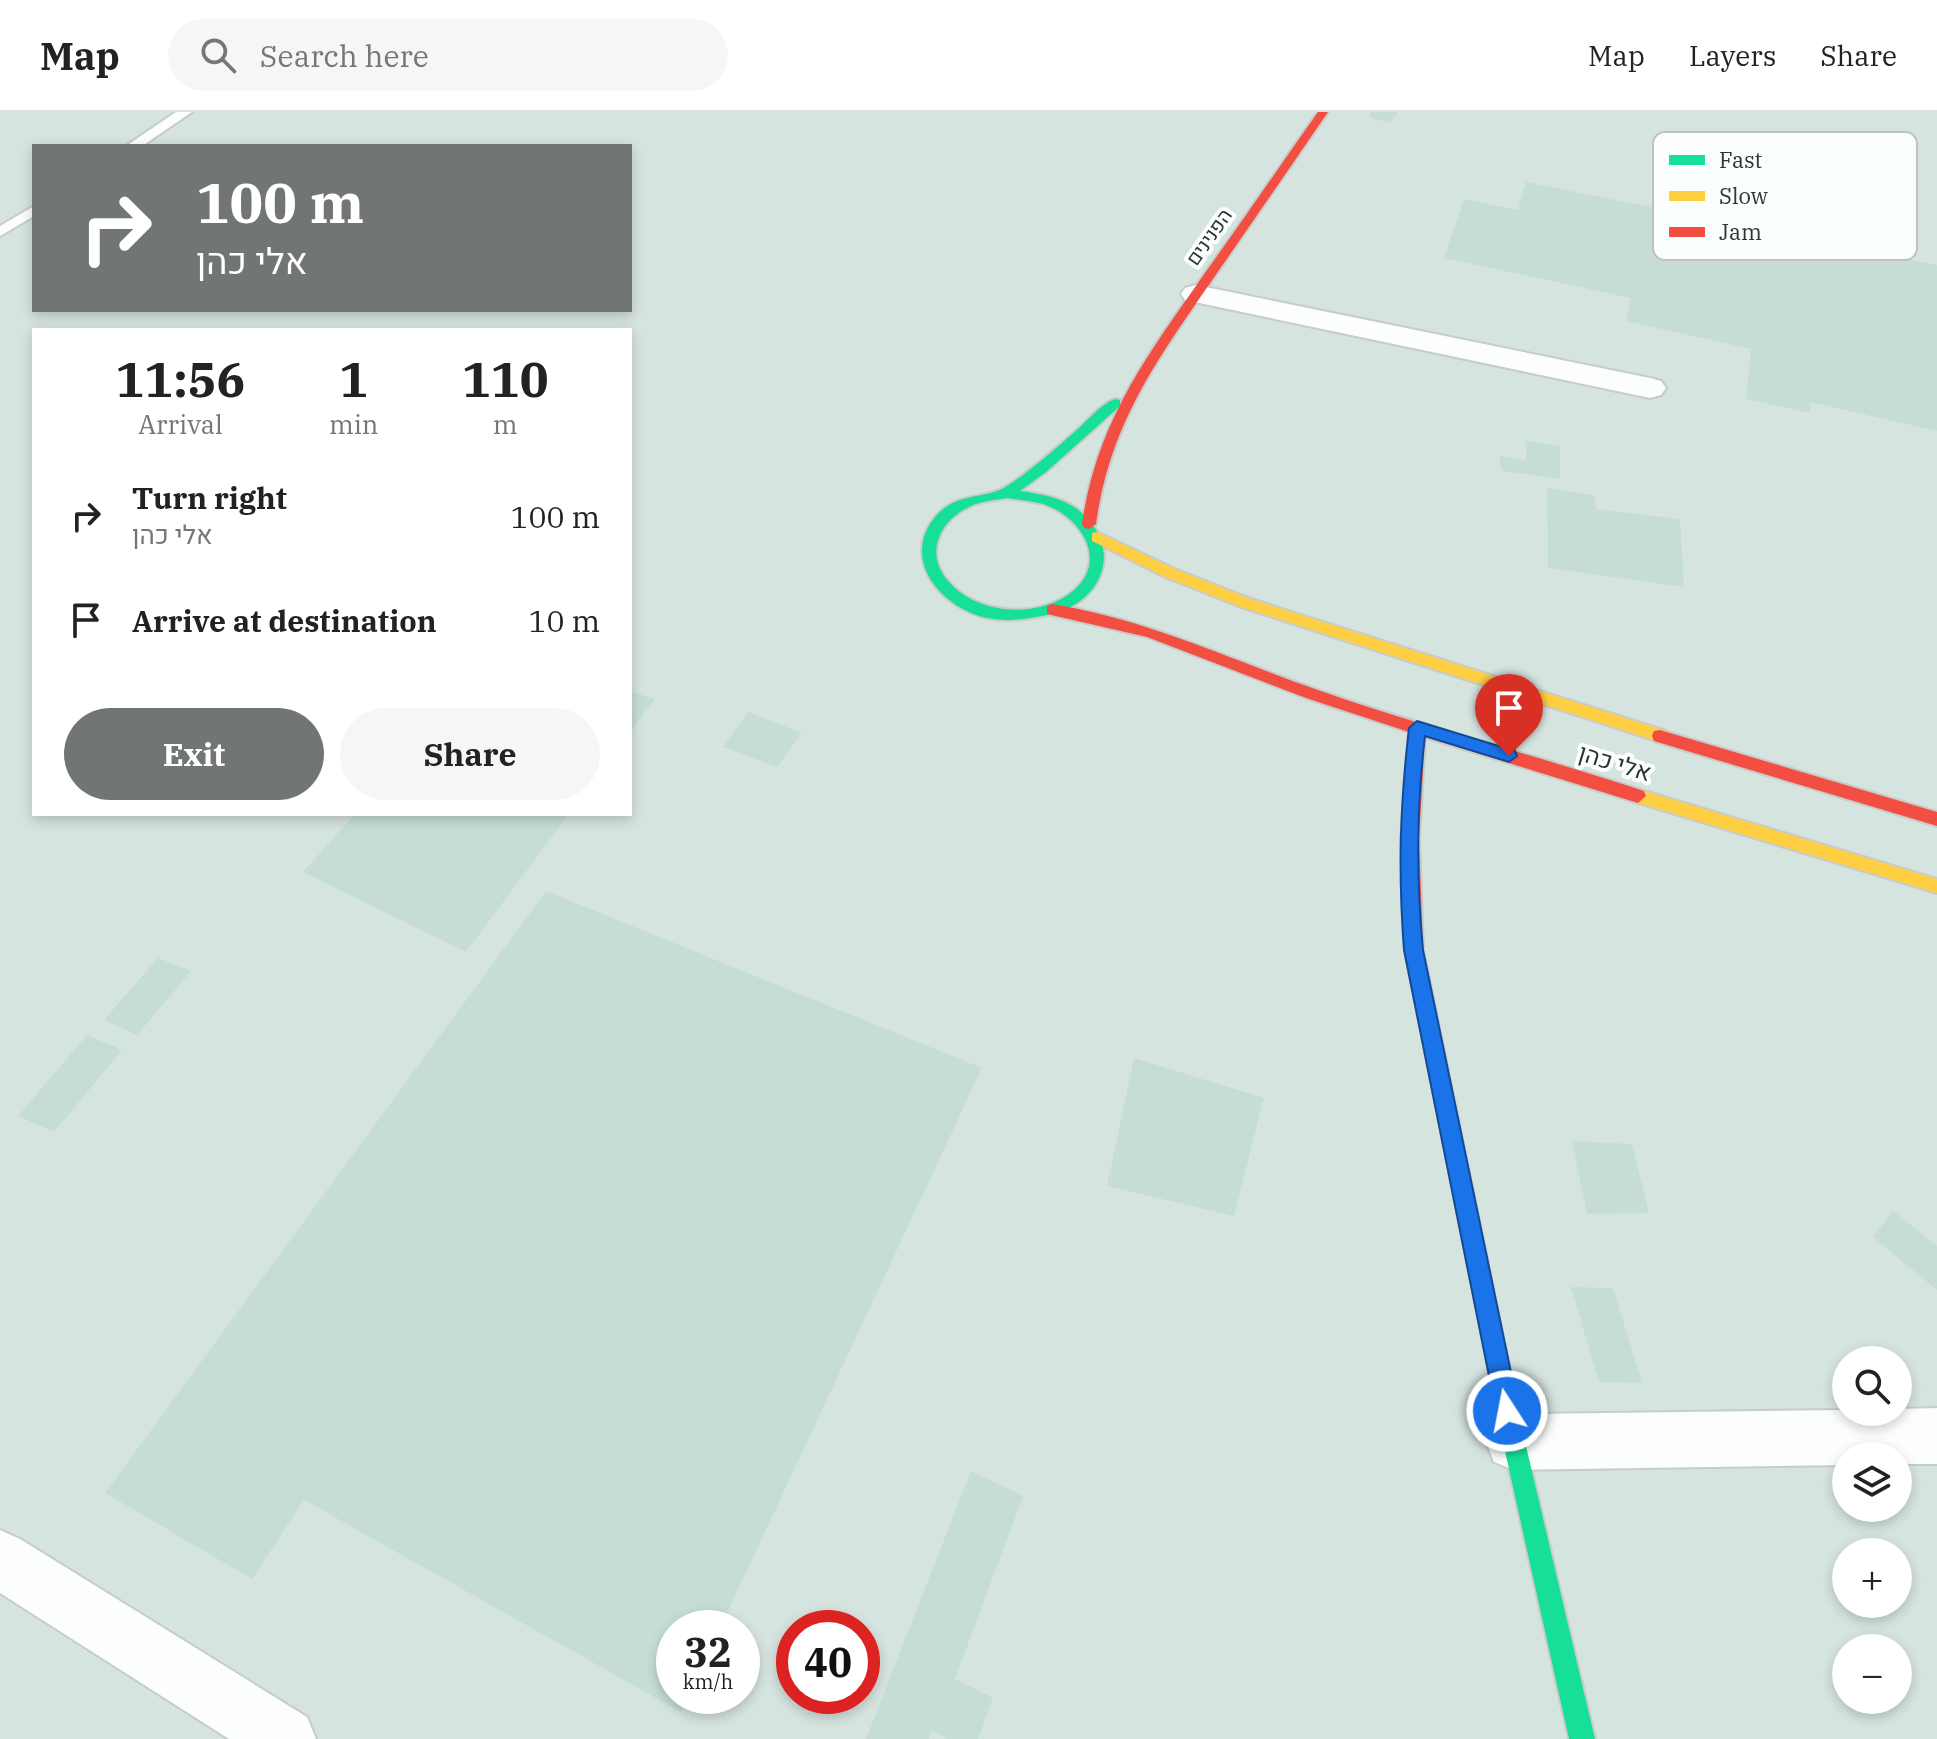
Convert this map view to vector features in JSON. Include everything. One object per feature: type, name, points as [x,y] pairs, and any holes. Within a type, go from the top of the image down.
[{"type":"street","name":"הפנינים","points":[[1093,531],[1095,470],[1113,421],[1132,388],[1323,112]]},
{"type":"street","points":[[1196,294],[1650,388]]},
{"type":"street","name":"הפנינים","points":[[1007,493],[1041,469],[1132,388]]},
{"type":"street","points":[[1007,493],[1045,497],[1069,509],[1093,531],[1100,551],[1093,579],[1084,591],[1052,610],[1004,615],[980,611],[958,602],[941,589],[930,573],[925,557],[927,540],[935,524],[949,511],[967,501],[1007,493]]},
{"type":"street","name":"אלי כהן","points":[[1093,531],[1178,575],[1345,637],[1551,704],[1937,819]]},
{"type":"street","name":"אלי כהן","points":[[1052,610],[1114,617],[1150,628],[1303,691],[1937,886]]},
{"type":"street","points":[[1417,728],[1407,861],[1414,950],[1514,1442],[1582,1739]]},
{"type":"street","points":[[1514,1442],[1937,1436]]},
{"type":"street","points":[[0,1559],[285,1739]]},
{"type":"lane","points":[[136,144],[185,112]]},
{"type":"lane","points":[[0,232],[32,211]]},
{"type":"shaded area","points":[[0,112],[1937,112],[1937,1739],[0,1739]]},
{"type":"building","points":[[1371,112],[1398,112],[1390,123],[1368,117]]},
{"type":"building","points":[[1526,182],[1653,208],[1653,260],[1912,260],[1937,265],[1937,431],[1810,402],[1810,413],[1746,399],[1751,349],[1626,321],[1631,298],[1444,258],[1464,199],[1518,210]]},
{"type":"building","points":[[1526,441],[1560,446],[1560,479],[1502,471],[1499,456],[1526,460]]},
{"type":"building","points":[[1547,488],[1594,495],[1596,509],[1680,519],[1684,587],[1548,568]]},
{"type":"building","points":[[632,692],[655,699],[632,729]]},
{"type":"building","points":[[748,712],[802,733],[777,767],[723,747]]},
{"type":"building","points":[[353,816],[568,816],[466,952],[303,872]]},
{"type":"building","points":[[546,891],[982,1068],[728,1610],[656,1610],[656,1698],[304,1500],[252,1579],[105,1493]]},
{"type":"building","points":[[158,958],[191,971],[137,1035],[104,1020]]},
{"type":"building","points":[[87,1035],[122,1050],[54,1132],[18,1116]]},
{"type":"building","points":[[1134,1058],[1264,1098],[1234,1216],[1107,1186]]},
{"type":"building","points":[[1572,1141],[1632,1144],[1649,1213],[1587,1214]]},
{"type":"building","points":[[1893,1211],[1937,1246],[1937,1290],[1873,1237]]},
{"type":"building","points":[[1571,1287],[1613,1288],[1642,1383],[1599,1382]]},
{"type":"building","points":[[971,1471],[1023,1496],[955,1679],[993,1698],[978,1739],[947,1739],[932,1731],[929,1739],[866,1739],[876,1714],[880,1714],[880,1703]]},
{"type":"traffic: fast","points":[[1007,493],[1041,469],[1115,403]]},
{"type":"traffic: fast","points":[[1007,493],[1047,500],[1075,514],[1092,534],[1098,555],[1094,576],[1078,595],[1051,609],[1013,615],[990,613],[956,598],[935,574],[929,547],[931,534],[938,522],[965,503],[1007,493]]},
{"type":"traffic: fast","points":[[1464,1197],[1514,1442],[1582,1739]]},
{"type":"traffic: slow","points":[[1097,537],[1170,573],[1246,603],[1660,736]]},
{"type":"traffic: slow","points":[[1638,796],[1937,886]]},
{"type":"traffic: jam","points":[[1089,524],[1103,456],[1131,394],[1167,336],[1323,112]]},
{"type":"traffic: jam","points":[[1052,610],[1086,615],[1152,633],[1352,708],[1638,796]]},
{"type":"traffic: jam","points":[[1417,728],[1410,839],[1414,950],[1464,1197]]},
{"type":"traffic: jam","points":[[1660,736],[1937,819]]},
{"type":"route","points":[[1507,1411],[1414,950],[1407,875],[1409,803],[1417,728],[1509,756]]}]
